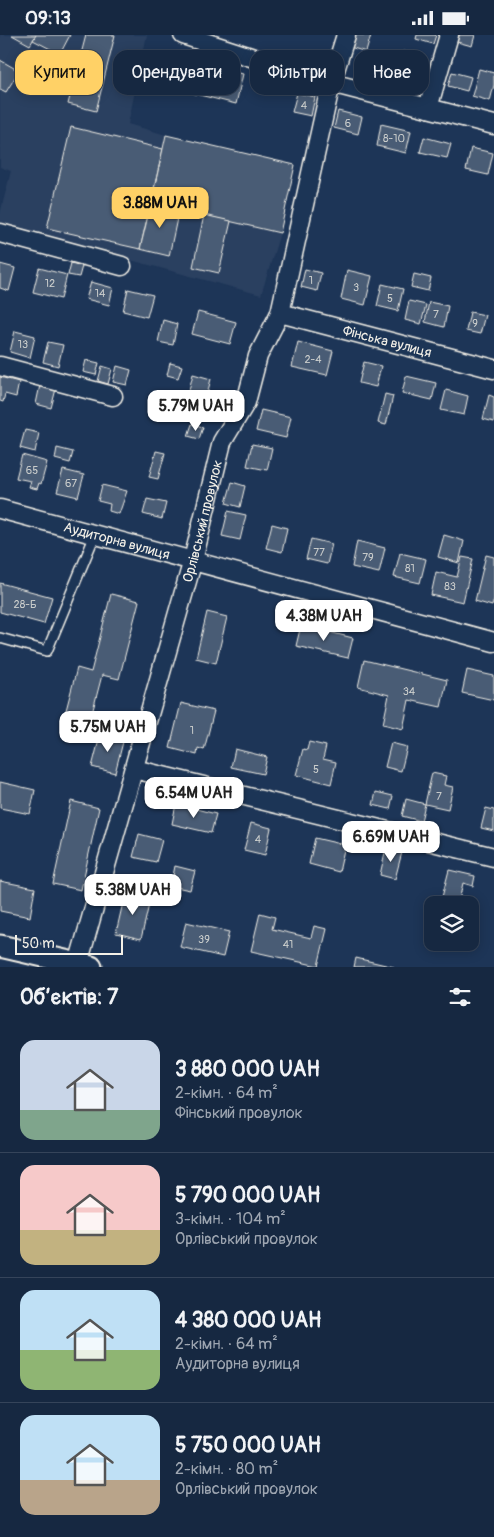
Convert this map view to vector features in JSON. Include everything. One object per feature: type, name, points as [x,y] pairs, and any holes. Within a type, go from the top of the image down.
[{"type":"street","points":[[184,35],[250,57]]},
{"type":"street","name":"Орлівський провулок","points":[[341,50],[346,35]]},
{"type":"street","points":[[428,108],[449,35]]},
{"type":"street","points":[[344,86],[494,125]]},
{"type":"street","name":"Орлівський провулок","points":[[84,966],[134,769],[193,560],[222,442],[246,402],[258,356],[280,313],[328,95]]},
{"type":"street","points":[[0,233],[122,265]]},
{"type":"street","name":"Фінська вулиця","points":[[280,313],[494,369]]},
{"type":"street","points":[[0,366],[113,397]]},
{"type":"street","name":"Аудиторна вулиця","points":[[0,509],[494,642]]},
{"type":"street","points":[[134,769],[494,857]]},
{"type":"street","points":[[0,946],[84,966]]},
{"type":"lane","points":[[0,638],[48,651],[95,535]]},
{"type":"shaded area","points":[[0,35],[147,35],[144,50],[113,50],[113,95],[134,95],[128,124],[166,135],[295,165],[280,233],[261,295],[0,225],[0,214],[11,171],[0,167]]},
{"type":"building","points":[[12,35],[36,35],[30,45]]},
{"type":"building","points":[[36,35],[70,35],[62,50],[52,50],[33,40]]},
{"type":"building","points":[[86,35],[115,35],[103,83],[103,50],[82,50]]},
{"type":"building","points":[[354,35],[371,35],[367,50],[350,47]]},
{"type":"building","points":[[417,35],[436,35],[433,44],[416,39]]},
{"type":"building","points":[[459,35],[475,35],[472,46],[457,42]]},
{"type":"building","points":[[0,60],[15,69],[15,77],[6,92],[0,89]]},
{"type":"building","points":[[479,69],[494,73],[494,85],[490,101],[472,96]]},
{"type":"building","points":[[452,72],[471,77],[467,91],[448,86]]},
{"type":"building","points":[[240,73],[243,74],[240,87]]},
{"type":"building","points":[[70,95],[100,95],[96,111],[68,104]]},
{"type":"building","points":[[200,95],[238,95],[236,104]]},
{"type":"building","points":[[296,95],[315,97],[311,116],[292,112]]},
{"type":"building","points":[[338,111],[362,117],[358,134],[334,128]]},
{"type":"building","points":[[381,124],[411,131],[406,153],[377,146]]},
{"type":"building","points":[[71,127],[163,149],[140,249],[47,228]]},
{"type":"building","points":[[166,135],[295,165],[280,233],[151,203]]},
{"type":"building","points":[[424,137],[451,144],[447,158],[420,152]]},
{"type":"building","points":[[471,148],[493,153],[488,175],[466,170]]},
{"type":"building","points":[[151,203],[179,209],[169,256],[140,249]]},
{"type":"building","points":[[204,215],[231,221],[219,273],[193,267]]},
{"type":"building","points":[[71,263],[82,266],[79,277],[68,275]]},
{"type":"building","points":[[0,264],[15,268],[9,291],[0,288]]},
{"type":"building","points":[[39,268],[67,275],[61,299],[33,292]]},
{"type":"building","points":[[305,269],[321,273],[317,291],[301,287]]},
{"type":"building","points":[[347,270],[372,276],[365,305],[341,299]]},
{"type":"building","points":[[414,274],[431,278],[428,291],[411,287]]},
{"type":"building","points":[[91,282],[113,288],[109,305],[86,299]]},
{"type":"building","points":[[382,284],[403,289],[398,311],[377,306]]},
{"type":"building","points":[[128,289],[153,295],[147,317],[123,311]]},
{"type":"building","points":[[409,301],[426,305],[421,324],[405,320]]},
{"type":"building","points":[[429,302],[448,306],[444,327],[425,322]]},
{"type":"building","points":[[198,312],[236,322],[230,344],[192,334]]},
{"type":"building","points":[[470,312],[485,315],[480,334],[466,331]]},
{"type":"building","points":[[163,320],[177,324],[173,345],[158,342]]},
{"type":"building","points":[[15,331],[35,336],[30,358],[10,352]]},
{"type":"building","points":[[48,342],[63,345],[58,366],[43,362]]},
{"type":"building","points":[[298,342],[333,351],[327,375],[292,367]]},
{"type":"building","points":[[86,360],[99,363],[96,375],[83,372]]},
{"type":"building","points":[[364,362],[381,366],[376,387],[359,383]]},
{"type":"building","points":[[170,363],[182,366],[178,378],[167,375]]},
{"type":"building","points":[[102,366],[112,369],[108,384],[98,381]]},
{"type":"building","points":[[117,366],[131,370],[127,385],[113,382]]},
{"type":"building","points":[[193,374],[211,379],[205,402],[187,398]]},
{"type":"building","points":[[406,376],[436,383],[432,400],[402,393]]},
{"type":"building","points":[[0,377],[19,382],[16,397],[5,394],[3,402],[0,401]]},
{"type":"building","points":[[40,385],[56,389],[51,408],[36,404]]},
{"type":"building","points":[[446,390],[468,396],[464,415],[441,410]]},
{"type":"building","points":[[385,394],[393,396],[386,425],[378,423]]},
{"type":"building","points":[[489,395],[494,397],[494,422],[483,419]]},
{"type":"building","points":[[261,410],[291,417],[286,438],[256,431]]},
{"type":"building","points":[[192,424],[203,427],[199,439],[188,436]]},
{"type":"building","points":[[25,430],[39,433],[35,452],[20,448]]},
{"type":"building","points":[[252,444],[272,448],[267,470],[247,466]]},
{"type":"building","points":[[57,448],[73,452],[70,463],[55,459]]},
{"type":"building","points":[[156,451],[165,453],[158,479],[149,477]]},
{"type":"building","points":[[22,455],[47,462],[41,484],[39,483],[37,489],[29,487],[31,481],[16,478]]},
{"type":"building","points":[[63,470],[84,475],[78,497],[57,492]]},
{"type":"building","points":[[232,482],[245,486],[240,507],[226,503]]},
{"type":"building","points":[[102,485],[127,491],[119,514],[109,511],[110,504],[98,501]]},
{"type":"building","points":[[147,499],[166,503],[162,519],[143,514]]},
{"type":"building","points":[[228,511],[246,515],[240,540],[222,536]]},
{"type":"building","points":[[272,524],[287,528],[282,552],[266,548]]},
{"type":"building","points":[[444,535],[464,541],[459,563],[438,557]]},
{"type":"building","points":[[311,539],[332,544],[327,564],[306,559]]},
{"type":"building","points":[[357,541],[385,548],[379,573],[352,567]]},
{"type":"building","points":[[400,553],[426,559],[420,583],[394,577]]},
{"type":"building","points":[[486,555],[494,557],[494,599],[492,606],[475,601]]},
{"type":"building","points":[[462,557],[473,559],[463,602],[431,595],[436,572],[457,577]]},
{"type":"building","points":[[0,583],[52,597],[44,624],[0,612]]},
{"type":"building","points":[[111,594],[139,601],[119,679],[102,675],[89,725],[64,718],[77,668],[91,672]]},
{"type":"building","points":[[207,612],[227,617],[216,663],[196,658]]},
{"type":"building","points":[[301,625],[353,638],[348,658],[296,646]]},
{"type":"building","points":[[364,660],[447,680],[441,707],[409,700],[403,729],[383,724],[389,695],[358,687]]},
{"type":"building","points":[[467,670],[494,676],[494,700],[462,693]]},
{"type":"building","points":[[181,703],[214,711],[204,750],[198,748],[197,755],[170,748]]},
{"type":"building","points":[[101,732],[124,738],[115,773],[92,767]]},
{"type":"building","points":[[309,742],[326,746],[323,759],[336,762],[331,784],[296,775],[303,749],[307,750]]},
{"type":"building","points":[[391,743],[407,747],[401,771],[385,767]]},
{"type":"building","points":[[235,749],[267,757],[263,774],[231,767]]},
{"type":"building","points":[[432,773],[446,776],[444,785],[453,787],[448,809],[425,804]]},
{"type":"building","points":[[0,782],[35,790],[30,814],[0,808]]},
{"type":"building","points":[[376,792],[393,796],[390,809],[373,805]]},
{"type":"building","points":[[406,799],[425,804],[421,821],[402,816]]},
{"type":"building","points":[[71,801],[99,808],[81,890],[53,884]]},
{"type":"building","points":[[176,804],[216,814],[211,833],[172,824]]},
{"type":"building","points":[[486,808],[494,810],[494,831],[481,828]]},
{"type":"building","points":[[251,823],[271,828],[265,855],[244,850]]},
{"type":"building","points":[[139,834],[162,840],[156,862],[133,857]]},
{"type":"building","points":[[315,838],[345,845],[339,872],[309,864]]},
{"type":"building","points":[[386,848],[402,852],[395,879],[380,875]]},
{"type":"building","points":[[175,866],[195,871],[190,890],[171,886]]},
{"type":"building","points":[[449,870],[475,876],[473,886],[463,883],[460,896],[442,896]]},
{"type":"building","points":[[0,881],[35,888],[30,917],[0,911]]},
{"type":"building","points":[[125,894],[150,900],[141,939],[116,933]]},
{"type":"building","points":[[260,913],[275,917],[272,929],[311,938],[314,926],[327,929],[318,966],[251,951]]},
{"type":"building","points":[[186,922],[229,932],[223,957],[180,947]]},
{"type":"building","points":[[356,958],[394,967],[354,967]]}]
